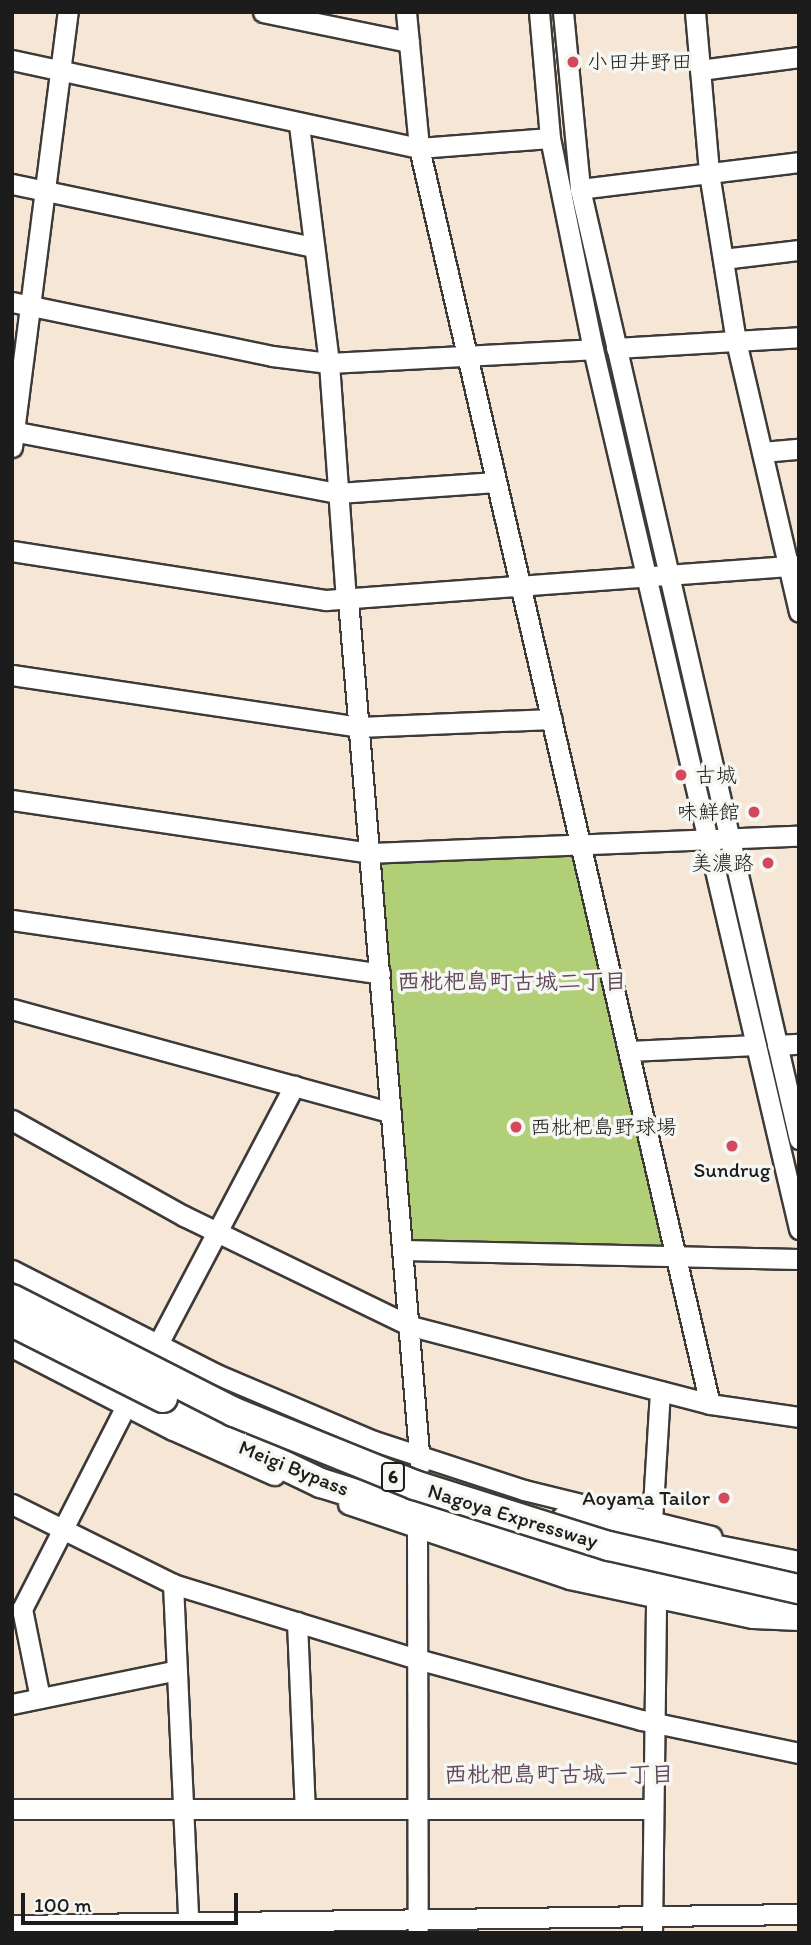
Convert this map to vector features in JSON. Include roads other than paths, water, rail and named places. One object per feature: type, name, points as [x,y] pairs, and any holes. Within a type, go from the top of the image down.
[{"type":"highway","name":"Meigi Bypass","points":[[12,1289],[279,1423],[415,1476],[609,1531],[799,1566]]},
{"type":"highway","name":"Nagoya Expressway","points":[[12,1299],[234,1412],[415,1485],[609,1546],[799,1588]]},
{"type":"highway","name":"Nagoya Expressway","points":[[12,1322],[222,1426],[412,1505],[605,1563],[799,1606]]},
{"type":"highway","name":"Meigi Bypass","points":[[12,1329],[199,1427],[321,1483],[606,1571],[799,1606]]},
{"type":"street","points":[[68,12],[47,191],[22,304],[13,437],[338,493],[496,482]]},
{"type":"street","points":[[263,12],[409,42]]},
{"type":"street","points":[[406,12],[419,148],[710,1404]]},
{"type":"street","points":[[539,12],[550,138],[593,349],[729,838],[799,1139]]},
{"type":"street","points":[[563,12],[580,188],[616,348],[708,839],[799,1229]]},
{"type":"street","points":[[695,12],[709,173],[736,341],[762,452],[793,565],[799,612]]},
{"type":"street","points":[[700,70],[799,57]]},
{"type":"street","points":[[12,60],[299,125],[419,148],[550,138]]},
{"type":"street","points":[[299,125],[329,363],[347,600],[411,1326],[420,1461]]},
{"type":"street","points":[[580,188],[799,162]]},
{"type":"street","points":[[12,184],[313,247]]},
{"type":"street","points":[[723,259],[799,250]]},
{"type":"street","points":[[22,304],[272,356],[329,363],[593,349]]},
{"type":"street","points":[[616,348],[799,337]]},
{"type":"street","points":[[762,452],[799,449]]},
{"type":"street","points":[[12,551],[347,600],[793,565]]},
{"type":"street","points":[[12,675],[359,727],[552,719]]},
{"type":"street","points":[[12,800],[369,853],[799,836]]},
{"type":"street","points":[[12,920],[380,974]]},
{"type":"street","points":[[12,1009],[391,1113]]},
{"type":"street","points":[[777,1045],[799,1044]]},
{"type":"street","points":[[629,1051],[756,1045]]},
{"type":"street","points":[[159,1344],[295,1086]]},
{"type":"street","points":[[12,1120],[184,1216],[219,1230],[411,1326],[710,1404],[799,1417]]},
{"type":"street","points":[[403,1250],[799,1259]]},
{"type":"street","points":[[12,1270],[282,1404],[420,1461],[730,1540],[761,1559]]},
{"type":"street","points":[[12,1347],[126,1406],[284,1479],[417,1528],[569,1579],[656,1600],[753,1618],[799,1620]]},
{"type":"street","points":[[652,1522],[660,1391]]},
{"type":"street","points":[[40,1698],[17,1607],[62,1530],[126,1406]]},
{"type":"street","points":[[12,1504],[173,1584],[418,1659],[654,1723],[799,1753]]},
{"type":"street","points":[[417,1528],[418,1926]]},
{"type":"street","points":[[173,1584],[189,1928]]},
{"type":"street","points":[[652,1924],[656,1600]]},
{"type":"street","points":[[297,1622],[305,1809]]},
{"type":"street","points":[[12,1704],[177,1670]]},
{"type":"street","points":[[12,1809],[653,1809]]},
{"type":"street","points":[[12,1925],[189,1928],[652,1924],[799,1913]]},
{"type":"place","name":"小田井野田","points":[[573,62]]},
{"type":"place","name":"古城","points":[[681,775]]},
{"type":"place","name":"味鮮館","points":[[754,812]]},
{"type":"place","name":"美濃路","points":[[768,863]]},
{"type":"place","name":"西枇杷島野球場","points":[[516,1127]]},
{"type":"place","name":"Sundrug","points":[[732,1146]]},
{"type":"place","name":"Aoyama Tailor","points":[[724,1498]]},
{"type":"district","name":"西枇杷島町古城二丁目","points":[[512,981]]},
{"type":"district","name":"西枇杷島町古城一丁目","points":[[559,1774]]}]
